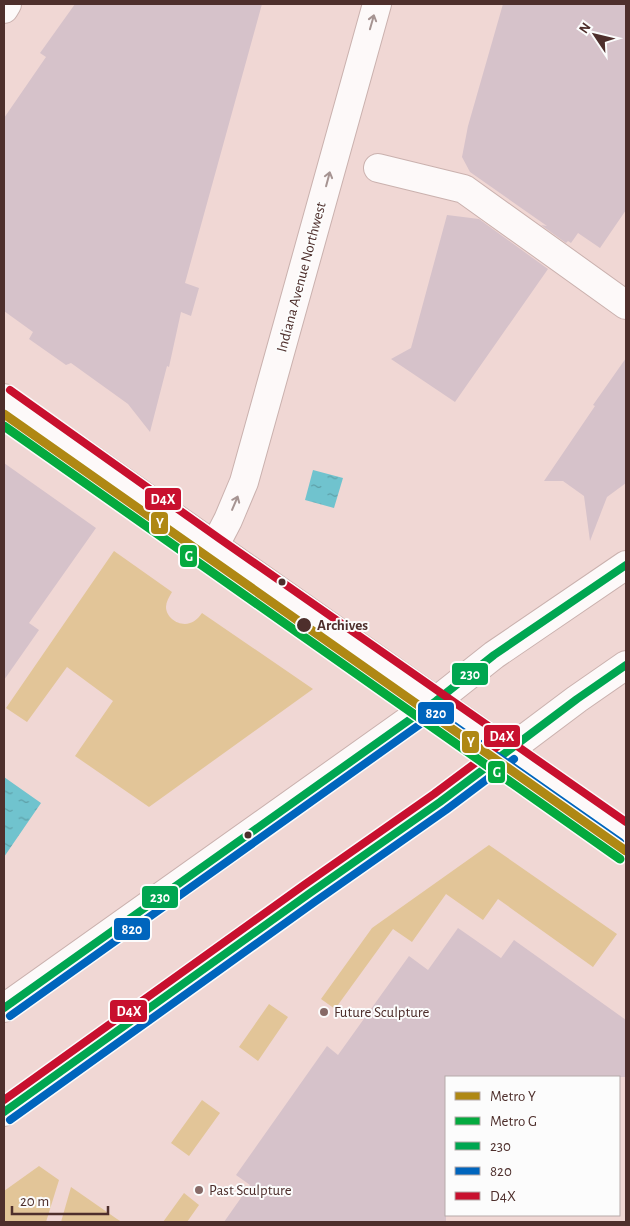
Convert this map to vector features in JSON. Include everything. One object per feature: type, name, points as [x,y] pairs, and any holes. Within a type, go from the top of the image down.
[{"type":"main road","points":[[4,9],[7,4]]},
{"type":"main road","name":"Indiana Avenue Northwest","points":[[214,547],[244,482],[377,4]]},
{"type":"main road","points":[[378,168],[464,189],[626,305]]},
{"type":"main road","points":[[4,398],[626,834]]},
{"type":"main road","points":[[4,1008],[436,701],[494,655],[626,565]]},
{"type":"main road","points":[[4,1112],[440,802],[577,699],[626,665]]},
{"type":"shaded area","points":[[114,551],[172,592],[166,607],[168,615],[174,621],[182,624],[190,623],[196,620],[202,613],[313,689],[149,807],[75,756],[113,701],[67,667],[27,722],[6,708]]},
{"type":"shaded area","points":[[489,845],[617,934],[593,967],[498,899],[483,920],[446,894],[412,942],[393,929],[335,1009],[321,999],[372,928]]},
{"type":"shaded area","points":[[269,1004],[288,1017],[258,1061],[239,1047]]},
{"type":"shaded area","points":[[202,1100],[220,1113],[189,1156],[171,1143]]},
{"type":"shaded area","points":[[39,1166],[59,1180],[46,1222],[4,1222],[4,1191]]},
{"type":"shaded area","points":[[71,1187],[117,1219],[122,1222],[61,1222]]},
{"type":"shaded area","points":[[184,1193],[199,1205],[187,1222],[163,1222]]},
{"type":"water","points":[[313,470],[343,478],[334,508],[305,500]]},
{"type":"water","points":[[4,777],[41,803],[4,857]]},
{"type":"building","points":[[75,4],[262,4],[185,283],[199,288],[191,316],[181,312],[169,367],[167,366],[150,432],[128,404],[71,363],[66,365],[29,339],[33,332],[4,311],[4,118],[46,57],[40,53]]},
{"type":"building","points":[[503,4],[626,4],[626,210],[600,248],[578,233],[571,243],[568,241],[566,243],[541,225],[547,226],[470,172],[462,157],[468,126]]},
{"type":"building","points":[[447,215],[479,219],[548,269],[455,402],[391,359],[411,348]]},
{"type":"building","points":[[626,358],[626,483],[607,497],[590,541],[584,496],[563,481],[544,481]]},
{"type":"building","points":[[4,463],[96,528],[29,623],[39,630],[4,680]]},
{"type":"building","points":[[458,928],[501,958],[514,940],[626,1020],[626,1077],[445,1076],[446,1222],[224,1222],[250,1185],[236,1175],[327,1046],[338,1055],[409,956],[428,970]]},
{"type":"metro line","name":"Y","points":[[4,414],[626,851]]},
{"type":"metro line","name":"G","points":[[4,426],[620,859]]},
{"type":"transit line","name":"D4X","points":[[10,390],[626,822]]},
{"type":"transit line","name":"230","points":[[4,1008],[436,701],[494,655],[626,565]]},
{"type":"transit line","name":"230","points":[[4,1112],[440,802],[577,699],[626,665]]},
{"type":"transit line","name":"820","points":[[10,1016],[436,713],[620,842]]},
{"type":"transit line","name":"D4X","points":[[4,1100],[434,794],[502,743]]},
{"type":"transit line","name":"820","points":[[10,1120],[446,810],[514,759]]},
{"type":"place","name":"Archives","points":[[304,625]]},
{"type":"place","name":"Future Sculpture","points":[[324,1012]]},
{"type":"place","name":"Past Sculpture","points":[[199,1190]]}]
